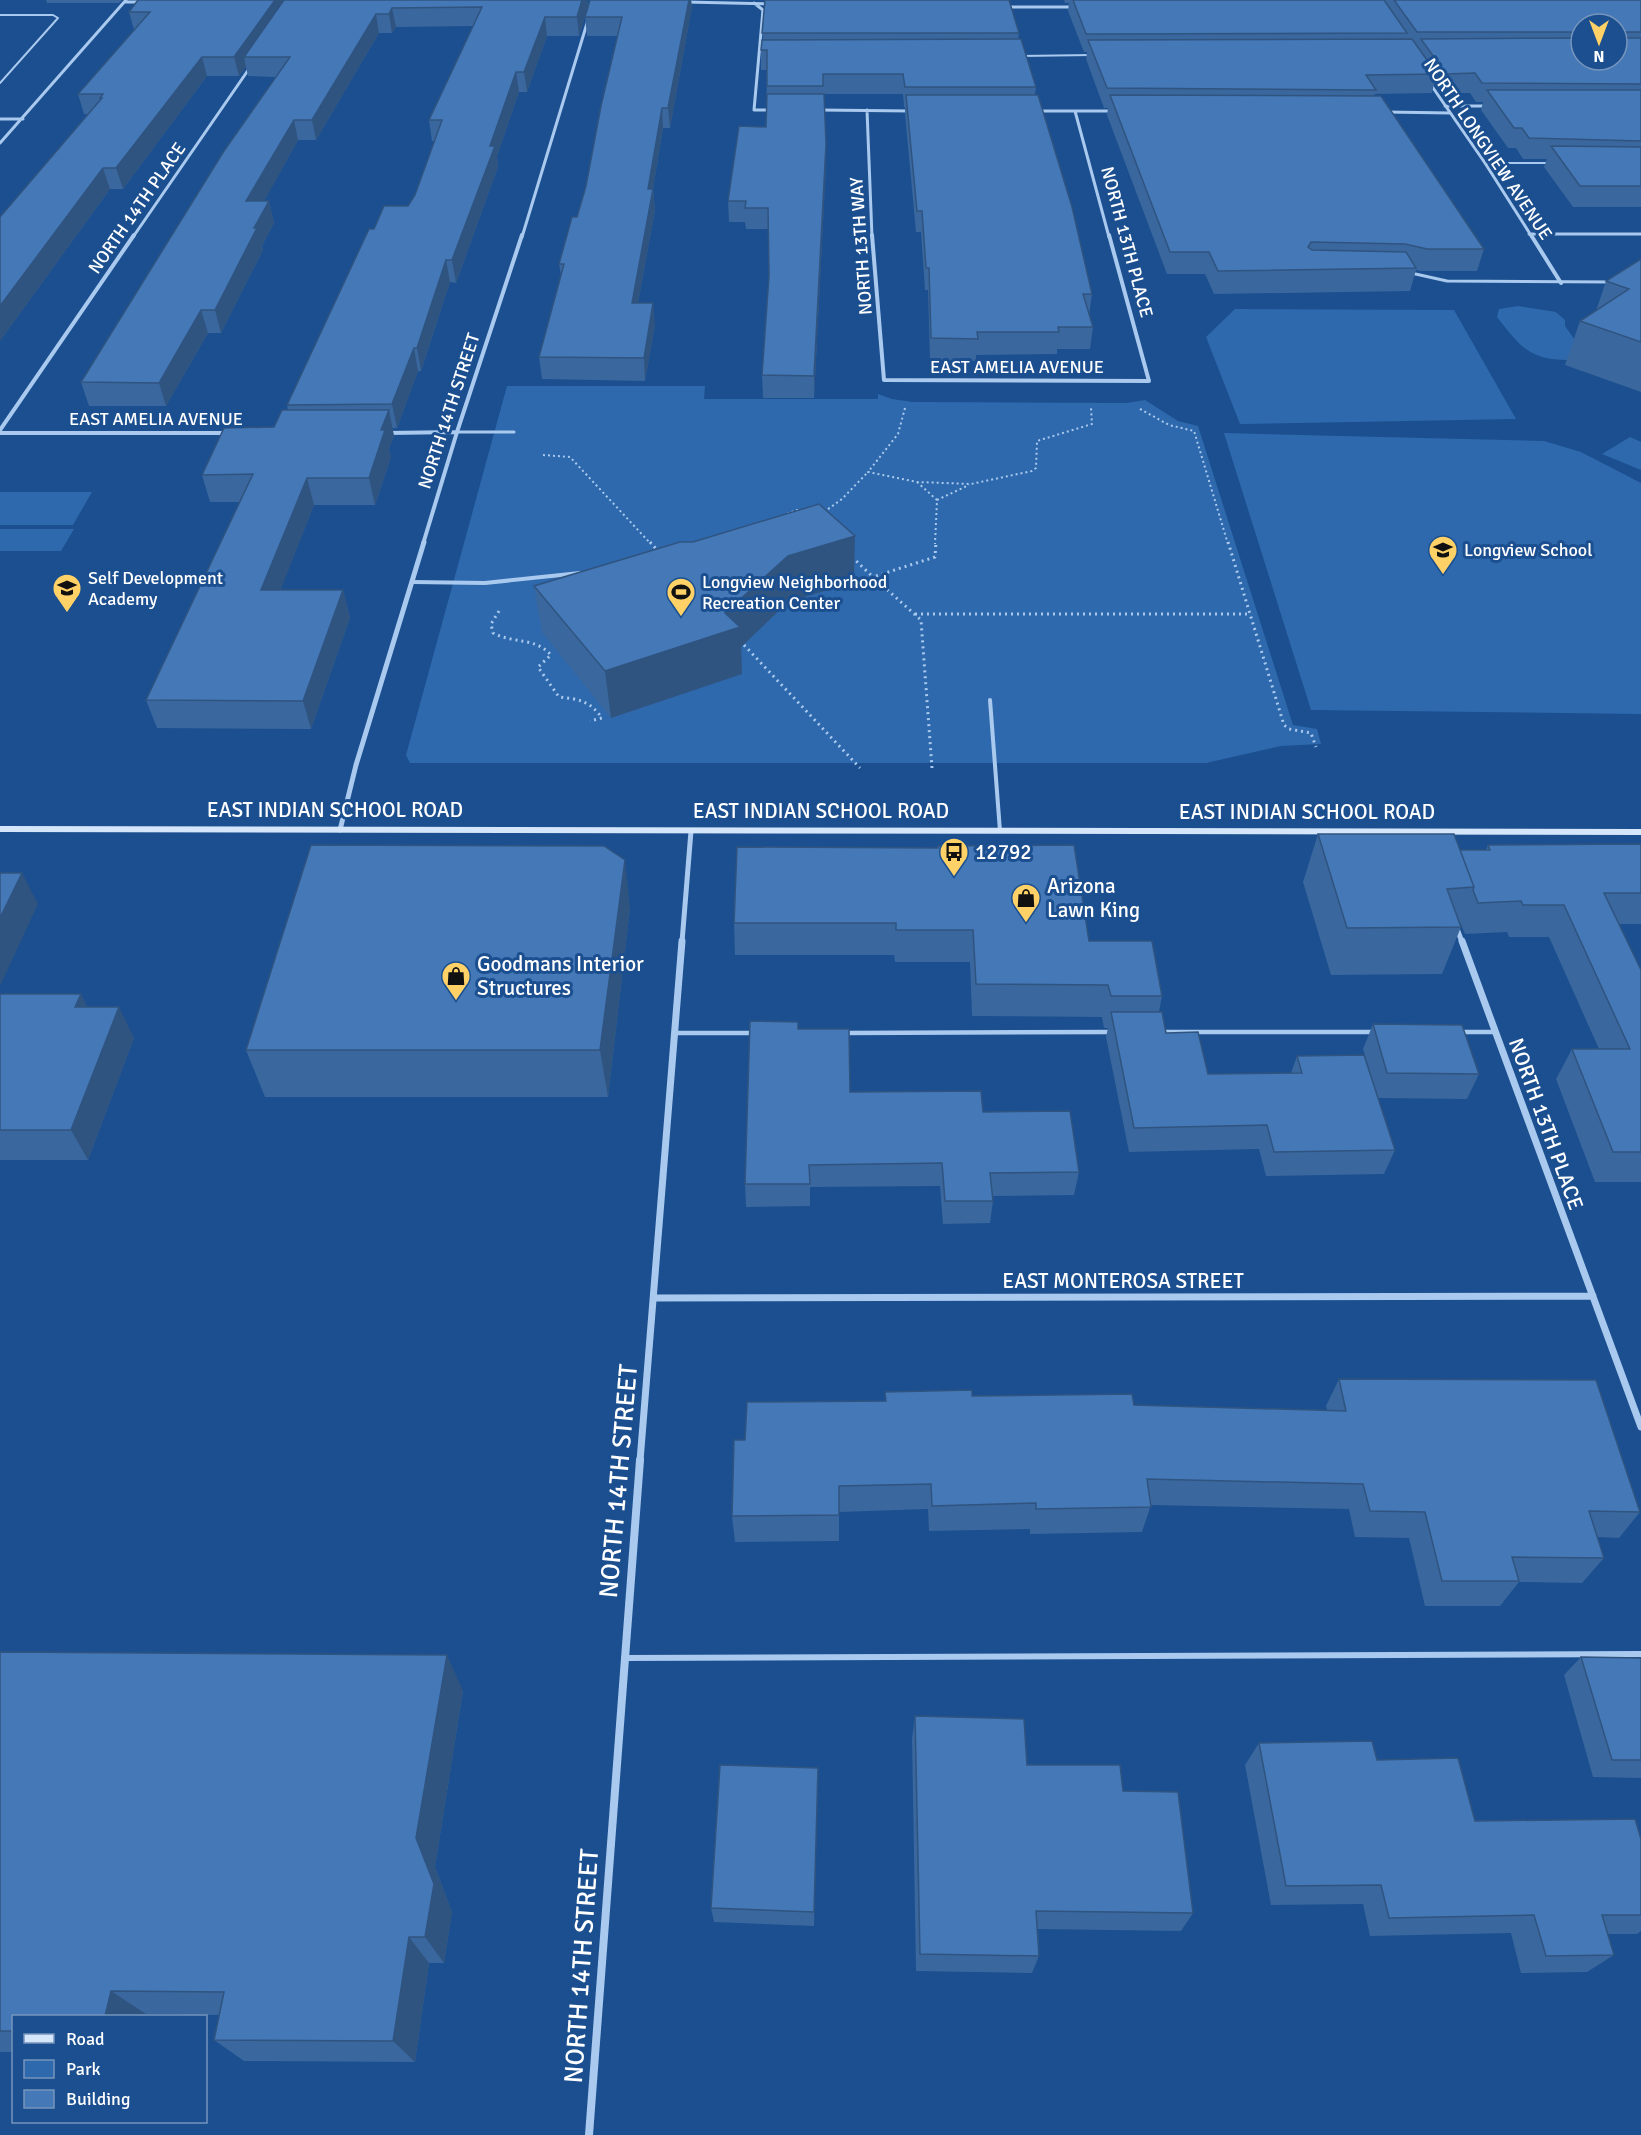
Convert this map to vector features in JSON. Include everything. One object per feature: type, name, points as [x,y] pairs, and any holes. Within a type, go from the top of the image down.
[{"type":"main road","name":"EAST INDIAN SCHOOL ROAD","points":[[0,829],[1000,831],[1425,837],[1641,832]]},
{"type":"street","points":[[0,143],[125,1],[149,2]]},
{"type":"street","points":[[753,1],[763,10],[753,110],[776,110]]},
{"type":"street","points":[[683,3],[753,1],[776,5]]},
{"type":"street","points":[[996,7],[1079,7]]},
{"type":"street","name":"NORTH 14TH STREET","points":[[340,830],[356,765],[457,432],[541,179],[589,18]]},
{"type":"street","name":"NORTH 14TH PLACE","points":[[0,432],[252,65]]},
{"type":"street","name":"NORTH LONGVIEW AVENUE","points":[[1423,73],[1485,163],[1561,283]]},
{"type":"street","points":[[1445,106],[1500,106]]},
{"type":"street","points":[[810,110],[913,111]]},
{"type":"street","name":"NORTH 13TH WAY","points":[[867,110],[871,219],[884,380]]},
{"type":"street","points":[[1029,111],[1122,111]]},
{"type":"street","name":"NORTH 13TH PLACE","points":[[1075,111],[1149,381]]},
{"type":"street","points":[[1377,112],[1450,113]]},
{"type":"street","points":[[0,119],[23,119]]},
{"type":"street","points":[[1529,234],[1641,234]]},
{"type":"street","name":"EAST AMELIA AVENUE","points":[[884,380],[1149,381]]},
{"type":"street","name":"EAST AMELIA AVENUE","points":[[0,432],[234,433]]},
{"type":"street","points":[[386,433],[457,432]]},
{"type":"street","name":"NORTH 14TH STREET","points":[[589,2135],[624,1658],[691,831]]},
{"type":"street","name":"NORTH 13TH PLACE","points":[[1452,913],[1641,1427]]},
{"type":"street","name":"EAST MONTEROSA STREET","points":[[654,1298],[1593,1296]]},
{"type":"lane","points":[[0,15],[53,15],[58,18],[0,83]]},
{"type":"lane","points":[[1020,56],[1092,56]]},
{"type":"lane","points":[[1485,163],[1560,163]]},
{"type":"lane","points":[[1407,272],[1447,280],[1614,282]]},
{"type":"lane","points":[[457,432],[514,432]]},
{"type":"lane","points":[[412,582],[485,583],[588,572]]},
{"type":"lane","points":[[990,700],[1000,831]]},
{"type":"lane","points":[[842,1033],[1114,1032]]},
{"type":"lane","points":[[1150,1032],[1375,1032]]},
{"type":"lane","points":[[1458,1032],[1494,1032]]},
{"type":"lane","points":[[676,1033],[759,1033]]},
{"type":"lane","points":[[624,1658],[1641,1654]]},
{"type":"path","points":[[817,517],[842,499],[883,456],[905,420],[905,400]]},
{"type":"path","points":[[937,500],[971,484],[1032,471],[1036,468],[1036,441],[1092,424],[1091,401]]},
{"type":"path","points":[[1134,405],[1161,421],[1194,431],[1284,725],[1289,729],[1311,733],[1316,747]]},
{"type":"path","points":[[543,455],[570,457],[661,554]]},
{"type":"path","points":[[868,472],[917,482],[971,484]]},
{"type":"path","points":[[917,482],[937,500]]},
{"type":"path","points":[[873,577],[935,557],[937,500]]},
{"type":"path","points":[[780,518],[797,510],[807,514]]},
{"type":"path","points":[[847,552],[921,620],[932,768]]},
{"type":"path","points":[[500,607],[491,624],[493,633],[503,638],[542,645],[551,655],[538,667],[559,697],[585,700],[593,704],[602,718],[590,721]]},
{"type":"path","points":[[914,614],[1250,614]]},
{"type":"path","points":[[744,645],[860,768]]},
{"type":"green space","points":[[1518,306],[1556,312],[1565,320],[1565,326],[1580,347],[1583,360],[1542,357],[1524,348],[1497,317],[1499,309]]},
{"type":"green space","points":[[1235,309],[1454,310],[1516,419],[1240,424],[1206,337]]},
{"type":"green space","points":[[507,386],[705,386],[704,399],[878,399],[878,394],[913,402],[1127,403],[1145,400],[1178,421],[1198,426],[1293,725],[1317,729],[1321,744],[1281,746],[1206,763],[410,763],[406,755]]},
{"type":"green space","points":[[1224,433],[1544,441],[1581,452],[1641,483],[1641,714],[1311,710]]},
{"type":"green space","points":[[1630,437],[1641,442],[1641,470],[1602,454]]},
{"type":"green space","points":[[0,492],[92,492],[73,525],[0,525]]},
{"type":"green space","points":[[0,529],[74,529],[61,551],[0,551]]},
{"type":"building","points":[[138,0],[275,0],[234,57],[202,57],[116,168],[103,168],[0,306],[0,217],[102,98],[100,98],[103,94],[78,94],[150,12],[129,12]]},
{"type":"building","points":[[284,0],[582,0],[577,17],[545,17],[524,72],[516,72],[490,146],[495,146],[452,260],[446,260],[417,348],[414,348],[392,404],[287,405],[369,229],[374,229],[384,206],[408,206],[415,195],[442,120],[429,120],[482,7],[392,8],[389,14],[376,14],[312,120],[294,120],[246,201],[269,201],[215,310],[201,310],[159,383],[81,382],[224,151],[290,57],[244,57]]},
{"type":"building","points":[[590,0],[689,0],[668,108],[662,108],[648,189],[653,189],[632,303],[653,303],[644,358],[539,357],[564,264],[559,264],[572,217],[577,217],[586,186],[601,106],[622,17],[585,17]]},
{"type":"building","points":[[765,0],[1009,0],[1019,33],[762,33]]},
{"type":"building","points":[[1073,0],[1384,0],[1407,33],[1086,34]]},
{"type":"building","points":[[1394,0],[1641,0],[1641,32],[1629,32],[1629,12],[1569,12],[1569,32],[1417,32]]},
{"type":"building","points":[[1569,38],[1569,72],[1629,72],[1629,38],[1641,38],[1641,84],[1482,83],[1475,73],[1446,74],[1421,39]]},
{"type":"building","points":[[1021,39],[1036,87],[905,87],[903,74],[823,74],[823,86],[767,86],[767,50],[761,50],[762,40]]},
{"type":"building","points":[[1412,39],[1437,74],[1366,75],[1376,90],[1107,88],[1088,40]]},
{"type":"building","points":[[1487,90],[1641,90],[1641,141],[1529,138],[1522,128],[1514,128]]},
{"type":"building","points":[[767,94],[824,94],[826,144],[814,376],[762,375],[769,276],[768,208],[745,208],[746,201],[728,201],[739,126],[766,127]]},
{"type":"building","points":[[906,95],[1038,95],[1072,207],[1092,294],[1083,294],[1093,327],[1058,327],[1059,332],[977,332],[978,339],[931,338],[929,268],[926,268],[922,211],[917,211]]},
{"type":"building","points":[[1110,95],[1381,96],[1484,249],[1427,249],[1405,244],[1311,242],[1308,247],[1312,250],[1406,252],[1416,268],[1218,271],[1209,252],[1170,252]]},
{"type":"building","points":[[1551,146],[1641,147],[1641,186],[1580,186]]},
{"type":"building","points":[[1641,259],[1641,342],[1580,321],[1629,289],[1606,281]]},
{"type":"building","points":[[282,410],[389,410],[381,430],[385,430],[369,478],[307,478],[261,590],[343,590],[303,701],[146,700],[253,474],[202,475],[224,428],[274,427]]},
{"type":"building","points":[[819,504],[855,536],[788,556],[725,613],[740,627],[605,671],[534,586],[680,542],[693,542]]},
{"type":"building","points":[[1318,834],[1454,834],[1474,887],[1447,889],[1461,927],[1347,928]]},
{"type":"building","points":[[1641,844],[1641,893],[1604,893],[1641,970],[1641,1152],[1613,1152],[1572,1049],[1630,1049],[1564,905],[1523,905],[1521,901],[1478,903],[1460,850],[1490,850],[1488,845]]},
{"type":"building","name":"Goodmans Interior Structures","points":[[311,845],[604,846],[625,860],[600,1050],[246,1050]]},
{"type":"building","points":[[1074,845],[1089,941],[1152,941],[1162,996],[1111,996],[1108,985],[976,984],[973,930],[896,930],[896,923],[734,923],[737,847],[938,848],[938,846]]},
{"type":"building","points":[[0,873],[22,873],[0,918]]},
{"type":"building","points":[[0,994],[81,994],[75,1007],[119,1007],[71,1130],[0,1130]]},
{"type":"building","points":[[1111,1012],[1162,1012],[1166,1033],[1198,1032],[1208,1074],[1302,1073],[1297,1056],[1364,1055],[1395,1150],[1274,1152],[1267,1125],[1134,1128]]},
{"type":"building","points":[[750,1021],[798,1022],[798,1029],[849,1029],[850,1092],[981,1091],[983,1112],[1070,1111],[1079,1172],[990,1173],[993,1201],[945,1201],[942,1163],[809,1165],[810,1184],[745,1184]]},
{"type":"building","points":[[1373,1024],[1462,1025],[1479,1074],[1387,1073]]},
{"type":"building","points":[[1339,1379],[1596,1380],[1640,1512],[1589,1511],[1604,1558],[1512,1557],[1519,1581],[1442,1581],[1425,1512],[1370,1511],[1363,1484],[1147,1479],[1151,1507],[1036,1509],[1036,1503],[932,1506],[931,1484],[839,1486],[839,1515],[732,1516],[734,1440],[745,1440],[747,1402],[886,1401],[885,1392],[972,1390],[972,1396],[1132,1394],[1134,1405],[1346,1411]]},
{"type":"building","points":[[0,1652],[447,1655],[416,1838],[434,1884],[425,1937],[409,1937],[393,2041],[214,2040],[224,1992],[111,1991],[105,2015],[12,2015],[12,2031],[0,2031]]},
{"type":"building","points":[[1581,1657],[1641,1658],[1641,1760],[1612,1760]]},
{"type":"building","points":[[915,1716],[1024,1719],[1027,1765],[1120,1765],[1123,1791],[1178,1792],[1193,1913],[1036,1911],[1039,1956],[920,1954]]},
{"type":"building","points":[[1372,1741],[1377,1760],[1458,1758],[1475,1821],[1635,1819],[1641,1839],[1641,1915],[1602,1915],[1614,1955],[1546,1956],[1534,1915],[1389,1918],[1381,1885],[1286,1886],[1259,1743]]},
{"type":"building","points":[[720,1765],[818,1768],[814,1912],[711,1908]]},
{"type":"place","name":"Longview School","points":[[1443,576]]},
{"type":"place","name":"Self Development Academy","points":[[67,614]]},
{"type":"place","name":"Longview Neighborhood Recreation Center","points":[[681,618]]},
{"type":"place","name":"12792","points":[[954,878]]},
{"type":"place","name":"Arizona Lawn King","points":[[1026,924]]},
{"type":"place","name":"Goodmans Interior Structures","points":[[456,1002]]}]
